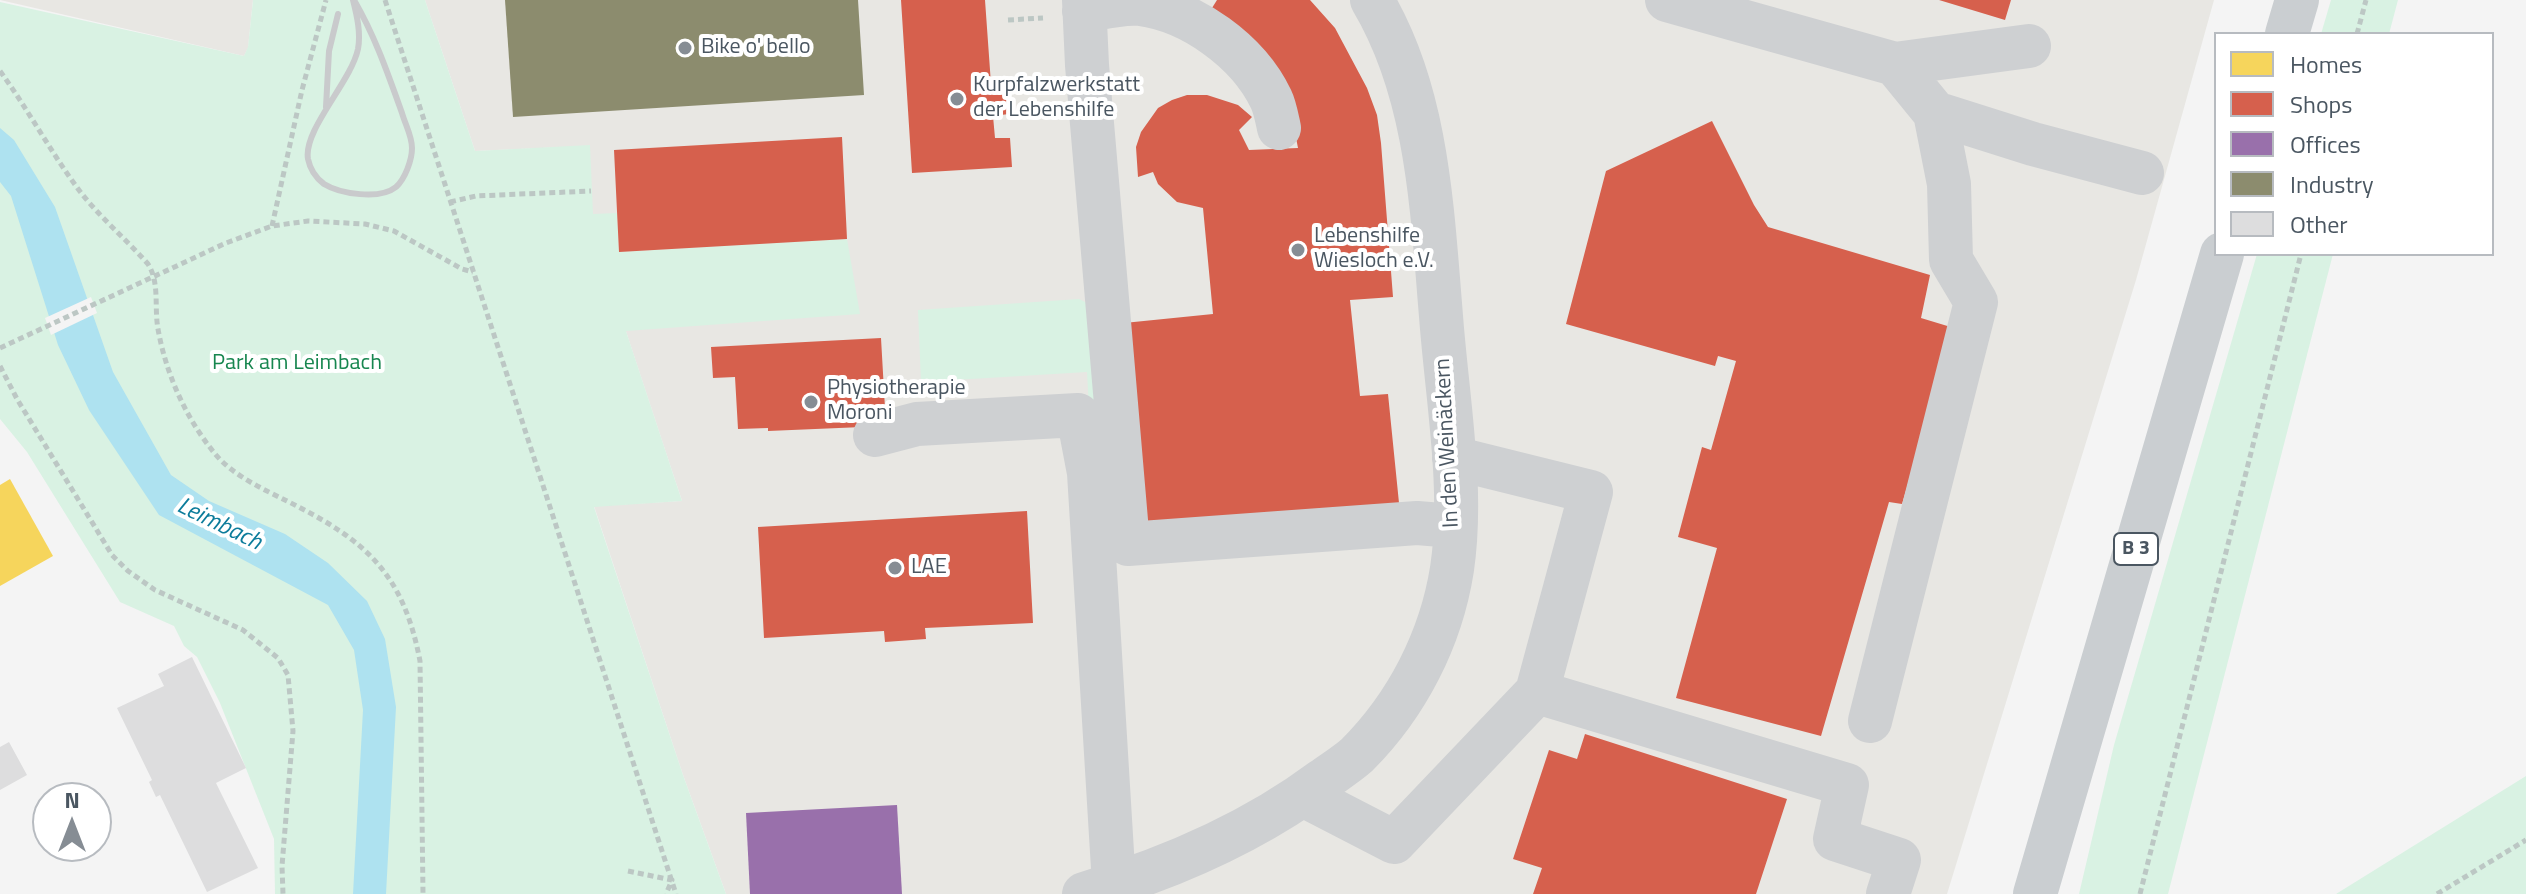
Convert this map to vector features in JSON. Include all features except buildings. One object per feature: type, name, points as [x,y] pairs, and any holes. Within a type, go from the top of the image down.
[{"type":"main road","points":[[2288,32],[2297,0]]},
{"type":"main road","name":"B 3","points":[[2035,894],[2221,256]]},
{"type":"street","points":[[1667,0],[1895,64],[2029,46]]},
{"type":"street","points":[[1279,128],[1271,100],[1253,70],[1217,36],[1180,15],[1138,4],[1084,5],[1128,544],[1417,523],[1454,526]]},
{"type":"street","name":"In den Weinäckern","points":[[1099,890],[1249,828],[1303,795],[1355,757],[1386,722],[1413,683],[1443,606],[1452,568],[1454,458],[1425,163],[1413,92],[1385,7]]},
{"type":"street","points":[[1870,721],[1976,302],[1951,260],[1949,184],[1935,113],[1895,64]]},
{"type":"street","points":[[1935,113],[2033,144],[2142,173]]},
{"type":"street","points":[[875,435],[917,424],[1078,415],[1089,473],[1099,890]]},
{"type":"street","points":[[1303,795],[1394,842],[1537,692],[1591,492],[1454,458]]},
{"type":"street","points":[[1537,692],[1847,785],[1835,839],[1899,860],[1888,894]]},
{"type":"path","points":[[272,226],[302,90],[326,0]]},
{"type":"path","points":[[385,0],[676,894]]},
{"type":"path","points":[[2358,32],[2366,0]]},
{"type":"path","points":[[0,71],[78,190],[139,254],[155,276],[158,329],[176,390],[189,417],[217,457],[250,482],[302,508],[354,541],[381,565],[396,586],[414,629],[420,661],[423,894]]},
{"type":"path","points":[[450,202],[476,196],[591,191]]},
{"type":"path","points":[[0,348],[226,243],[272,226],[308,221],[365,224],[394,231],[462,269],[474,272]]},
{"type":"path","points":[[2140,894],[2300,256]]},
{"type":"path","points":[[0,366],[112,555],[155,590],[243,630],[278,658],[288,675],[293,731],[282,866],[283,894]]},
{"type":"path","points":[[2437,894],[2526,840]]},
{"type":"path","points":[[628,871],[672,880]]},
{"type":"path","points":[[666,894],[672,880]]},
{"type":"shaded area","points":[[0,0],[253,0],[248,48],[244,56]]},
{"type":"shaded area","points":[[425,0],[2214,0],[2136,280],[1947,894],[726,894],[594,506],[682,501],[565,147],[475,151]]},
{"type":"green space","name":"Park am Leimbach","points":[[253,0],[425,0],[475,151],[590,145],[593,214],[617,213],[619,252],[847,239],[860,314],[626,331],[682,501],[594,507],[726,894],[275,894],[274,839],[220,703],[197,657],[184,646],[174,626],[120,602],[27,452],[0,419],[0,2],[244,56],[248,47]]},
{"type":"green space","points":[[2331,0],[2398,0],[2390,32],[2322,32]]},
{"type":"green space","points":[[2256,256],[2332,256],[2168,894],[2079,894],[2114,745]]},
{"type":"green space","points":[[1079,299],[1099,309],[1092,463],[1087,372],[921,382],[918,310]]},
{"type":"green space","points":[[2526,776],[2526,894],[2336,894]]},
{"type":"water","name":"Leimbach","points":[[0,128],[14,140],[55,207],[113,372],[171,475],[209,501],[285,534],[328,563],[367,601],[385,639],[396,707],[386,894],[353,894],[363,710],[354,650],[328,605],[159,515],[89,410],[58,345],[11,196],[0,182]]},
{"type":"pier","points":[[91,297],[97,313],[51,335],[45,318]]},
{"type":"railway","points":[[353,0],[359,31],[358,49],[347,76],[313,134],[308,159],[316,176],[331,188],[350,193],[380,193],[396,187],[402,179],[411,158],[412,144],[381,55],[354,0]]},
{"type":"railway","points":[[326,107],[329,51],[338,14]]},
{"type":"place","name":"Bike o' bello","points":[[685,48]]},
{"type":"place","name":"Kurpfalzwerkstatt der Lebenshilfe","points":[[957,99]]},
{"type":"place","name":"Lebenshilfe Wiesloch e.V.","points":[[1298,250]]},
{"type":"place","name":"Physiotherapie Moroni","points":[[811,402]]},
{"type":"place","name":"LAE","points":[[895,568]]}]
